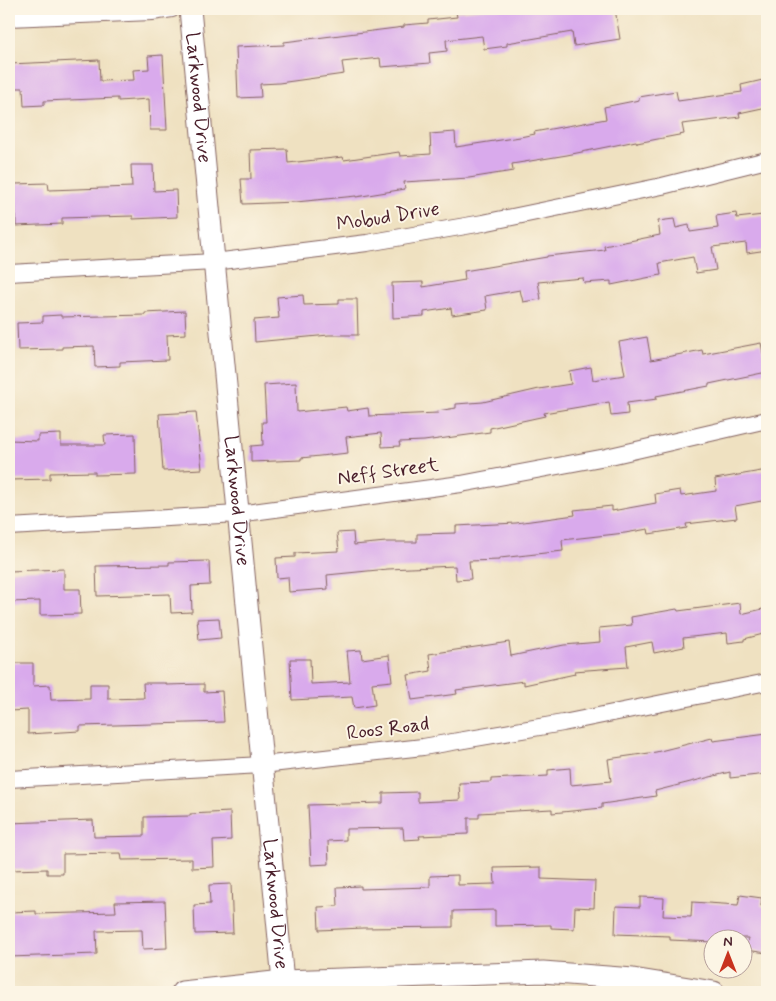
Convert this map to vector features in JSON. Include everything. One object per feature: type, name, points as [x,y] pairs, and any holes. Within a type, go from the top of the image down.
[{"type":"street","points":[[9,18],[152,12],[172,9]]},
{"type":"street","name":"Larkwood Drive","points":[[190,9],[283,987]]},
{"type":"street","name":"Mobud Drive","points":[[9,273],[214,262],[367,243],[483,223],[662,186],[767,160]]},
{"type":"street","name":"Neff Street","points":[[9,527],[238,514],[461,484],[615,455],[767,420]]},
{"type":"street","name":"Roos Road","points":[[9,779],[262,766],[422,747],[563,723],[767,682]]},
{"type":"street","points":[[182,992],[544,972],[633,979],[714,992]]},
{"type":"building","points":[[487,9],[615,9],[620,39],[574,46],[572,32],[507,43],[507,46],[484,49],[482,36],[446,40],[447,51],[429,53],[430,63],[381,67],[380,58],[342,62],[344,74],[260,84],[261,97],[238,98],[236,47],[284,45],[284,42],[404,27],[404,25],[428,23],[428,20],[457,17],[456,12]]},
{"type":"building","points":[[163,55],[167,130],[150,130],[149,99],[118,101],[118,98],[44,101],[44,105],[24,106],[23,88],[9,88],[9,64],[99,60],[100,81],[134,80],[133,70],[149,69],[148,56]]},
{"type":"building","points":[[767,79],[767,107],[739,113],[740,117],[682,124],[684,134],[512,164],[513,171],[469,178],[404,182],[405,189],[356,197],[243,204],[241,179],[251,179],[250,150],[287,149],[288,163],[343,157],[344,160],[399,152],[400,156],[431,154],[430,134],[455,132],[456,147],[520,137],[535,134],[534,132],[606,119],[604,107],[639,100],[639,97],[676,91],[678,101],[742,92],[741,85]]},
{"type":"building","points":[[131,165],[153,165],[154,191],[176,190],[177,217],[133,219],[133,216],[62,218],[62,224],[16,226],[15,184],[48,183],[49,190],[132,187]]},
{"type":"building","points":[[736,213],[737,218],[763,215],[767,250],[747,253],[746,243],[712,247],[716,270],[696,273],[693,257],[659,263],[661,275],[611,285],[611,281],[584,283],[583,278],[538,282],[541,299],[523,302],[520,290],[485,296],[487,310],[452,315],[451,308],[424,312],[424,316],[393,318],[392,283],[423,282],[423,287],[465,280],[464,271],[547,256],[605,250],[604,246],[660,235],[658,221],[674,219],[676,228],[689,225],[690,232],[718,228],[716,216]]},
{"type":"building","points":[[303,295],[304,305],[339,304],[339,299],[357,299],[358,335],[329,335],[255,342],[254,320],[279,318],[277,297]]},
{"type":"building","points":[[185,311],[186,334],[167,335],[168,360],[120,362],[120,366],[95,367],[94,346],[18,350],[17,323],[43,322],[43,316],[145,315],[145,313]]},
{"type":"building","points":[[647,337],[651,360],[702,350],[703,354],[761,343],[767,372],[656,396],[657,399],[627,403],[628,414],[611,416],[609,402],[544,413],[545,416],[490,428],[490,432],[424,441],[399,442],[400,446],[382,447],[381,433],[346,437],[348,453],[301,458],[301,460],[251,462],[251,446],[263,445],[262,422],[266,422],[264,385],[296,383],[297,412],[346,407],[347,411],[368,408],[369,416],[438,413],[437,411],[456,408],[456,404],[483,402],[539,389],[571,384],[569,371],[591,367],[593,380],[625,375],[619,342]]},
{"type":"building","points":[[196,412],[202,469],[163,471],[159,414]]},
{"type":"building","points":[[61,434],[61,445],[105,445],[104,435],[135,434],[136,474],[95,475],[95,472],[50,473],[50,479],[11,480],[9,440],[38,441],[38,435]]},
{"type":"building","points":[[767,470],[767,500],[735,506],[737,518],[686,524],[687,528],[649,534],[648,529],[562,540],[563,551],[500,558],[500,560],[469,561],[471,579],[456,580],[455,566],[388,569],[327,575],[328,589],[289,592],[288,577],[277,578],[276,558],[295,557],[295,553],[339,551],[337,533],[353,532],[354,545],[417,542],[417,534],[456,533],[456,526],[516,523],[575,515],[574,510],[612,506],[612,511],[656,503],[655,494],[680,490],[681,496],[716,491],[715,479]]},
{"type":"building","points":[[209,561],[210,585],[191,586],[192,612],[171,613],[170,594],[97,596],[96,566],[169,565],[169,562]]},
{"type":"building","points":[[64,569],[64,589],[80,589],[81,614],[40,615],[40,601],[9,602],[9,571]]},
{"type":"building","points":[[740,603],[741,614],[767,608],[767,633],[744,639],[744,641],[728,643],[727,633],[683,638],[684,647],[654,653],[652,642],[626,647],[628,667],[574,671],[575,674],[524,685],[524,681],[456,690],[457,694],[412,700],[408,675],[431,671],[429,654],[509,642],[511,656],[564,645],[600,642],[599,628],[632,625],[631,617],[677,609],[678,611]]},
{"type":"building","points":[[219,618],[221,638],[199,640],[197,619]]},
{"type":"building","points":[[361,650],[362,659],[389,655],[392,681],[372,683],[375,705],[354,708],[352,697],[292,700],[290,659],[310,659],[311,684],[350,682],[347,651]]},
{"type":"building","points":[[9,663],[33,663],[33,686],[50,685],[51,700],[90,699],[90,684],[108,684],[108,699],[144,698],[143,683],[166,683],[166,685],[204,684],[204,692],[222,691],[224,722],[80,726],[80,731],[28,734],[28,710],[9,711]]},
{"type":"building","points":[[767,734],[767,774],[730,778],[730,772],[655,791],[656,796],[602,804],[602,808],[552,813],[552,809],[479,813],[479,818],[468,818],[468,834],[419,836],[420,839],[404,840],[403,828],[346,829],[346,840],[328,841],[329,864],[311,865],[308,805],[383,803],[383,793],[418,792],[418,802],[460,800],[459,783],[491,782],[491,779],[548,776],[548,770],[570,768],[571,785],[611,781],[608,759],[656,752],[712,738],[713,741]]},
{"type":"building","points":[[230,812],[231,840],[213,841],[214,867],[192,868],[192,859],[122,860],[121,853],[63,854],[63,874],[47,874],[47,869],[9,870],[9,823],[93,820],[94,837],[144,836],[144,817],[190,816],[190,814]]},
{"type":"building","points":[[541,867],[541,879],[595,881],[594,908],[575,907],[574,929],[551,928],[551,925],[495,926],[495,910],[453,911],[453,927],[319,930],[318,907],[338,906],[337,887],[361,886],[361,889],[430,887],[430,876],[458,875],[458,885],[495,884],[494,868]]},
{"type":"building","points":[[231,884],[233,933],[195,934],[194,905],[210,904],[209,885]]},
{"type":"building","points":[[740,895],[762,898],[761,906],[767,907],[767,953],[754,951],[754,928],[704,928],[704,942],[670,940],[670,936],[615,934],[616,906],[640,907],[640,897],[664,898],[663,916],[691,917],[692,902],[738,905]]},
{"type":"building","points":[[165,901],[167,948],[143,949],[142,930],[96,931],[97,954],[9,957],[9,912],[36,911],[36,914],[116,912],[115,902]]}]
